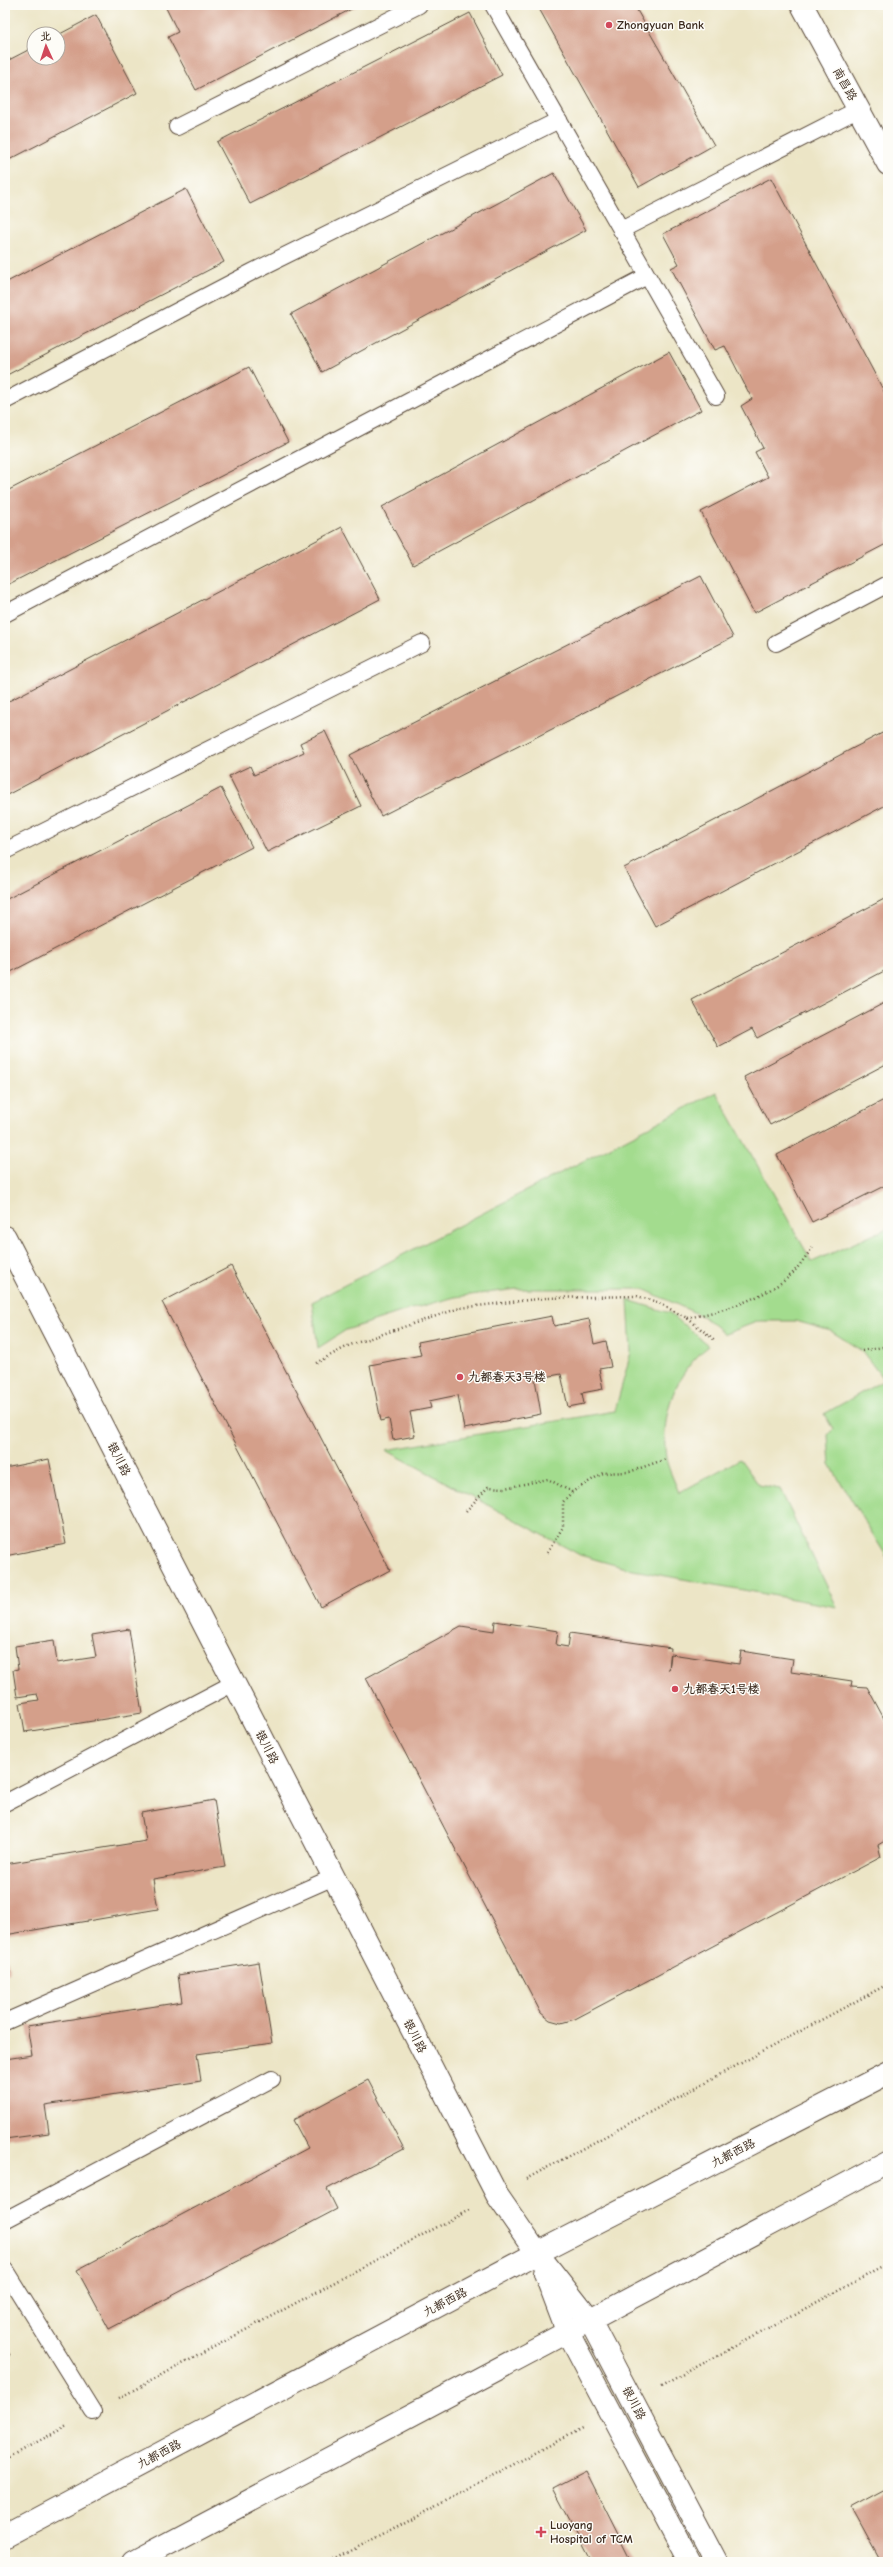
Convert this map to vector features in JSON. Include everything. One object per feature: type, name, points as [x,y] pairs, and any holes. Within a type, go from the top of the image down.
[{"type":"main road","name":"南昌路","points":[[802,5],[888,164]]},
{"type":"main road","name":"银川路","points":[[5,1237],[497,2195],[537,2253],[589,2319],[717,2562]]},
{"type":"main road","name":"九都西路","points":[[5,2536],[537,2253],[888,2073]]},
{"type":"main road","points":[[134,2562],[589,2319],[888,2162]]},
{"type":"main road","name":"银川路","points":[[537,2253],[567,2331],[689,2562]]},
{"type":"lane","points":[[177,127],[419,5]]},
{"type":"lane","points":[[493,5],[716,396]]},
{"type":"lane","points":[[621,230],[859,109]]},
{"type":"lane","points":[[5,401],[252,272],[559,120]]},
{"type":"lane","points":[[5,614],[647,276]]},
{"type":"lane","points":[[776,643],[888,584]]},
{"type":"lane","points":[[5,851],[422,643]]},
{"type":"lane","points":[[5,1803],[234,1683]]},
{"type":"lane","points":[[5,2022],[334,1877]]},
{"type":"lane","points":[[5,2220],[272,2080]]},
{"type":"lane","points":[[5,2270],[93,2412]]},
{"type":"path","points":[[687,1318],[713,1313],[752,1299],[786,1279],[813,1246]]},
{"type":"path","points":[[316,1363],[350,1345],[460,1308],[546,1298],[637,1296],[657,1302],[687,1318],[716,1341]]},
{"type":"path","points":[[862,1352],[888,1346]]},
{"type":"path","points":[[547,1553],[562,1527],[563,1502],[572,1492],[603,1472],[629,1472],[666,1459]]},
{"type":"path","points":[[466,1511],[488,1487],[505,1488],[548,1479],[572,1492]]},
{"type":"path","points":[[5,2459],[888,1984]]},
{"type":"green space","points":[[716,1092],[812,1262],[888,1228],[888,1559],[830,1465],[828,1435],[833,1429],[824,1414],[884,1380],[862,1351],[831,1331],[796,1321],[759,1321],[725,1334],[704,1317],[643,1289],[517,1289],[455,1297],[401,1312],[346,1330],[318,1348],[312,1302]]},
{"type":"green space","points":[[628,1300],[670,1313],[709,1346],[687,1368],[672,1396],[668,1411],[665,1426],[666,1458],[679,1493],[740,1459],[759,1485],[780,1489],[837,1607],[633,1570],[580,1555],[386,1450],[615,1411],[631,1352]]},
{"type":"building","points":[[172,5],[359,5],[196,90],[168,37],[178,32],[166,8]]},
{"type":"building","points":[[537,5],[634,5],[714,145],[639,187]]},
{"type":"building","points":[[470,13],[502,75],[250,204],[217,142]]},
{"type":"building","points":[[96,15],[137,93],[5,162],[5,62],[26,51],[26,66],[66,66],[66,31]]},
{"type":"building","points":[[554,173],[586,230],[322,372],[291,314]]},
{"type":"building","points":[[771,178],[888,399],[888,543],[754,613],[701,512],[768,477],[755,452],[763,448],[741,406],[752,399],[725,346],[715,350],[671,268],[679,264],[663,234]]},
{"type":"building","points":[[186,189],[224,262],[5,376],[5,283]]},
{"type":"building","points":[[669,352],[701,410],[413,565],[382,507]]},
{"type":"building","points":[[249,367],[288,442],[5,586],[5,492]]},
{"type":"building","points":[[342,527],[380,599],[5,796],[5,703]]},
{"type":"building","points":[[701,576],[733,637],[381,816],[350,755]]},
{"type":"building","points":[[888,730],[888,804],[655,926],[624,868]]},
{"type":"building","points":[[325,731],[361,806],[267,852],[229,776],[250,766],[254,775],[304,752],[300,743]]},
{"type":"building","points":[[221,788],[252,847],[5,975],[5,900]]},
{"type":"building","points":[[888,897],[888,969],[757,1038],[752,1029],[718,1047],[692,1000]]},
{"type":"building","points":[[888,1001],[888,1063],[770,1125],[744,1077]]},
{"type":"building","points":[[888,1098],[888,1184],[812,1222],[777,1155]]},
{"type":"building","points":[[231,1266],[390,1570],[321,1607],[162,1302]]},
{"type":"building","name":"九都春天3号楼","points":[[552,1316],[554,1326],[589,1319],[594,1344],[606,1341],[611,1367],[599,1369],[603,1389],[582,1393],[584,1404],[568,1407],[561,1374],[535,1379],[541,1414],[464,1429],[458,1395],[429,1401],[431,1408],[410,1412],[415,1436],[393,1440],[389,1419],[381,1421],[370,1365],[421,1355],[418,1342]]},
{"type":"building","points":[[49,1459],[66,1544],[5,1556],[5,1494],[8,1494],[5,1468]]},
{"type":"building","points":[[495,1621],[558,1631],[556,1645],[568,1647],[570,1633],[671,1648],[669,1670],[671,1654],[739,1664],[741,1651],[793,1659],[791,1672],[852,1681],[851,1686],[867,1687],[888,1726],[888,1839],[878,1845],[881,1857],[575,2019],[561,2023],[550,2020],[541,2013],[366,1678],[461,1626],[494,1631]]},
{"type":"building","points":[[129,1629],[142,1713],[25,1732],[20,1703],[39,1700],[37,1694],[17,1697],[13,1670],[18,1669],[15,1646],[54,1640],[57,1663],[96,1657],[92,1635]]},
{"type":"building","points":[[214,1800],[225,1867],[153,1879],[158,1909],[5,1935],[5,1864],[146,1841],[141,1813]]},
{"type":"building","points":[[5,1949],[10,1973],[5,1974]]},
{"type":"building","points":[[259,1962],[272,2043],[197,2054],[201,2081],[45,2105],[49,2133],[5,2139],[5,2059],[32,2055],[27,2026],[182,2002],[178,1975]]},
{"type":"building","points":[[368,2080],[404,2149],[327,2189],[337,2209],[109,2329],[77,2270],[308,2148],[293,2120]]},
{"type":"building","points":[[5,2346],[10,2355],[5,2358]]},
{"type":"building","points":[[586,2471],[632,2562],[592,2562],[553,2488]]},
{"type":"building","points":[[888,2487],[888,2562],[881,2562],[851,2507]]},
{"type":"place","name":"Zhongyuan Bank","points":[[609,25]]},
{"type":"place","name":"九都春天3号楼","points":[[460,1377]]},
{"type":"place","name":"九都春天1号楼","points":[[675,1689]]},
{"type":"place","name":"Luoyang Hospital of TCM","points":[[541,2532]]}]
